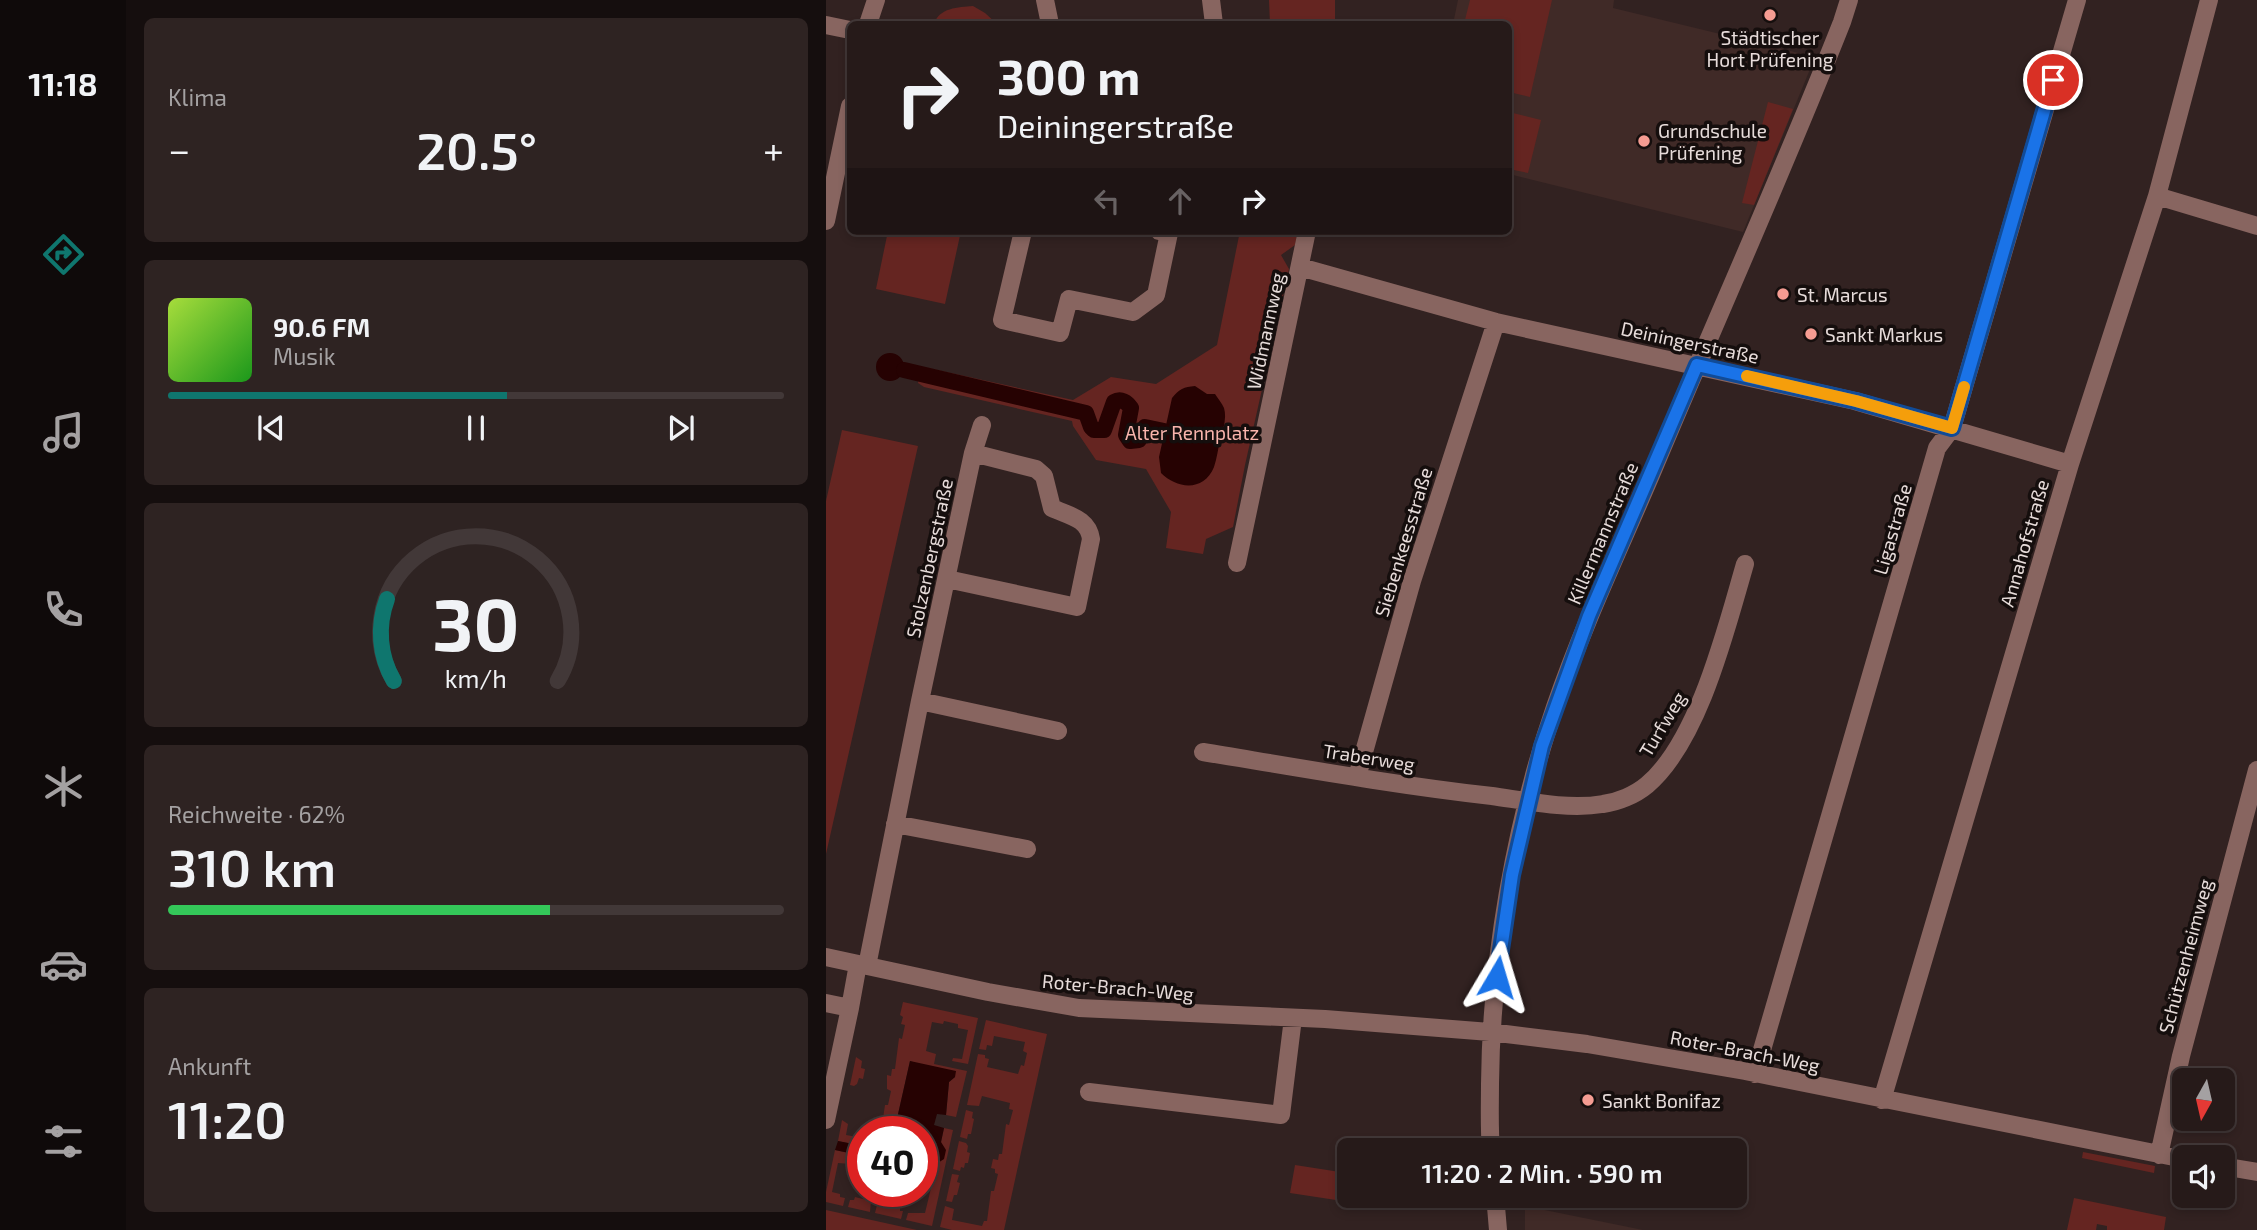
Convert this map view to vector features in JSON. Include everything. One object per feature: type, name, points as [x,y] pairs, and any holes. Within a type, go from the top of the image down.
[{"type":"street","points":[[869,21],[876,0]]},
{"type":"street","points":[[1045,0],[1050,21]]},
{"type":"street","points":[[1211,0],[1214,21]]},
{"type":"street","name":"Killermannstraße","points":[[1491,1138],[1490,1032],[1512,875],[1542,746],[1589,616],[1782,172],[1849,0]]},
{"type":"street","name":"Ligastraße","points":[[1755,1074],[1937,448],[1952,428],[2077,0]]},
{"type":"street","name":"Annahofstraße","points":[[1882,1100],[2070,464],[2157,196],[2209,0]]},
{"type":"street","points":[[826,24],[847,29]]},
{"type":"street","points":[[826,220],[833,157],[847,115]]},
{"type":"street","points":[[2157,196],[2257,226]]},
{"type":"street","points":[[1022,235],[1002,320],[1060,333],[1069,299],[1133,312],[1156,295],[1169,235]]},
{"type":"street","name":"Widmannweg","points":[[1237,563],[1306,235]]},
{"type":"street","name":"Deiningerstraße","points":[[1300,267],[1496,322],[1856,401],[2070,464]]},
{"type":"street","name":"Siebenkeesstraße","points":[[1357,777],[1412,581],[1496,322]]},
{"type":"street","name":"Stolzenbergstraße","points":[[862,965],[895,824],[973,453],[982,425]]},
{"type":"street","points":[[947,579],[1077,607],[1080,593],[1091,539],[1089,528],[1084,522],[1052,508],[1044,476],[1036,469],[973,453]]},
{"type":"street","name":"Turfweg","points":[[1528,801],[1576,805],[1603,804],[1626,798],[1646,785],[1665,765],[1695,713],[1712,671],[1745,564]]},
{"type":"street","points":[[920,701],[1058,731]]},
{"type":"street","name":"Traberweg","points":[[1203,752],[1528,801]]},
{"type":"street","name":"Schützenheimweg","points":[[2159,1155],[2183,1047],[2257,770]]},
{"type":"street","points":[[895,824],[1027,849]]},
{"type":"street","name":"Roter-Brach-Weg","points":[[826,957],[1067,1006],[1490,1032],[1587,1044],[1755,1074],[2172,1157]]},
{"type":"street","points":[[826,1120],[862,965]]},
{"type":"street","points":[[826,1003],[850,1008]]},
{"type":"street","points":[[1089,1093],[1281,1115],[1293,1018]]},
{"type":"street","points":[[2235,1168],[2257,1172]]},
{"type":"street","points":[[1496,1208],[1498,1230]]},
{"type":"shaded area","name":"Grundschule Prüfening","points":[[1458,0],[1614,0],[1613,8],[1815,57],[1743,232],[1512,175],[1512,21],[1454,21]]},
{"type":"shaded area","points":[[890,353],[900,357],[904,367],[900,377],[890,381],[880,377],[876,367],[880,357]]},
{"type":"shaded area","points":[[1195,386],[1207,394],[1215,394],[1224,408],[1225,420],[1210,475],[1197,484],[1182,485],[1161,473],[1159,457],[1172,398],[1182,389]]},
{"type":"shaded area","points":[[910,1061],[956,1071],[955,1077],[949,1082],[946,1115],[898,1116]]},
{"type":"shaded area","points":[[938,1126],[944,1128],[941,1142],[946,1150],[944,1159],[938,1163]]},
{"type":"shaded area","points":[[838,1141],[847,1143],[847,1153],[835,1150]]},
{"type":"shaded area","points":[[1525,1208],[1535,1208],[1643,1230],[1525,1230]]},
{"type":"green space","points":[[1269,0],[1335,0],[1335,21],[1270,21]]},
{"type":"green space","points":[[1470,0],[1552,0],[1530,97],[1512,93],[1512,21],[1465,21]]},
{"type":"green space","points":[[973,6],[994,21],[935,21],[940,15],[955,8]]},
{"type":"green space","points":[[1768,102],[1793,109],[1754,205],[1742,203]]},
{"type":"green space","points":[[1512,113],[1541,120],[1528,173],[1512,170]]},
{"type":"green space","points":[[887,235],[960,235],[945,304],[876,289]]},
{"type":"green space","name":"Alter Rennplatz","points":[[1239,235],[1297,235],[1295,245],[1281,255],[1289,269],[1233,527],[1206,539],[1203,554],[1166,548],[1171,512],[1146,469],[1096,460],[1072,421],[924,387],[918,383],[920,370],[928,368],[1073,400],[1111,377],[1156,384],[1217,345]]},
{"type":"green space","points":[[842,430],[918,446],[826,854],[826,501]]},
{"type":"green space","points":[[903,1002],[978,1018],[968,1064],[952,1061],[953,1058],[962,1059],[968,1030],[958,1028],[958,1024],[932,1022],[926,1051],[936,1054],[934,1064],[967,1071],[956,1117],[946,1115],[949,1082],[955,1077],[910,1061],[898,1116],[883,1116],[891,1091],[887,1089],[887,1075],[891,1076],[892,1069],[895,1069],[899,1038],[902,1039],[905,1025],[901,1024],[903,1017],[900,1015]]},
{"type":"green space","points":[[986,1020],[1047,1034],[1004,1230],[952,1230],[940,1227],[945,1206],[954,1209],[952,1220],[982,1226],[984,1221],[987,1221],[991,1191],[994,1191],[998,1174],[991,1168],[993,1159],[998,1160],[999,1154],[1002,1154],[1006,1124],[1009,1125],[1013,1110],[1009,1109],[1010,1103],[982,1096],[979,1106],[967,1105],[978,1054],[989,1059],[987,1067],[1018,1074],[1021,1065],[1024,1066],[1027,1053],[1023,1051],[1025,1042],[994,1036],[992,1046],[987,1045],[986,1050],[979,1049]]},
{"type":"green space","points":[[856,1057],[862,1061],[861,1068],[865,1069],[863,1079],[859,1078],[854,1086],[850,1085]]},
{"type":"green space","points":[[966,1110],[973,1112],[974,1119],[971,1134],[968,1134],[967,1139],[960,1137]]},
{"type":"green space","points":[[842,1120],[847,1123],[847,1143],[838,1141]]},
{"type":"green space","points":[[944,1128],[953,1130],[938,1199],[938,1148]]},
{"type":"green space","points":[[959,1141],[966,1143],[967,1152],[970,1153],[968,1163],[965,1163],[964,1168],[961,1167],[960,1171],[953,1169]]},
{"type":"green space","points":[[835,1150],[847,1153],[847,1164],[838,1163],[832,1192],[845,1198],[843,1206],[826,1202]]},
{"type":"green space","points":[[2083,1152],[2155,1166],[2154,1173],[2082,1158]]},
{"type":"green space","points":[[1295,1165],[1337,1172],[1336,1200],[1290,1193]]},
{"type":"green space","points":[[952,1174],[959,1175],[957,1182],[960,1183],[952,1202],[946,1201]]},
{"type":"green space","points":[[2074,1198],[2166,1217],[2164,1230],[2107,1230],[2107,1226],[2097,1224],[2096,1230],[2067,1230]]},
{"type":"green space","points":[[848,1207],[870,1207],[870,1212]]},
{"type":"green space","points":[[876,1207],[900,1207],[900,1211],[903,1211],[901,1219],[875,1213]]},
{"type":"green space","points":[[926,1207],[936,1207],[932,1226],[906,1220],[908,1213],[925,1213]]},
{"type":"green space","points":[[826,1210],[917,1230],[826,1230]]},
{"type":"waterway","points":[[904,370],[1086,413],[1094,430],[1104,430],[1114,402],[1126,402],[1131,408],[1126,435],[1130,441],[1139,440],[1145,427],[1164,431]]},
{"type":"slow traffic","points":[[1747,376],[1856,401],[1952,428],[1964,387]]},
{"type":"place","name":"Städtischer Hort Prüfening","points":[[1770,15]]},
{"type":"place","name":"Grundschule Prüfening","points":[[1644,141]]},
{"type":"place","name":"St. Marcus","points":[[1783,294]]},
{"type":"place","name":"Sankt Markus","points":[[1811,334]]},
{"type":"place","name":"Sankt Bonifaz","points":[[1588,1100]]},
{"type":"route","points":[[1497,977],[1512,875],[1542,746],[1589,616],[1697,365],[1856,401],[1952,428],[2053,80]]}]
